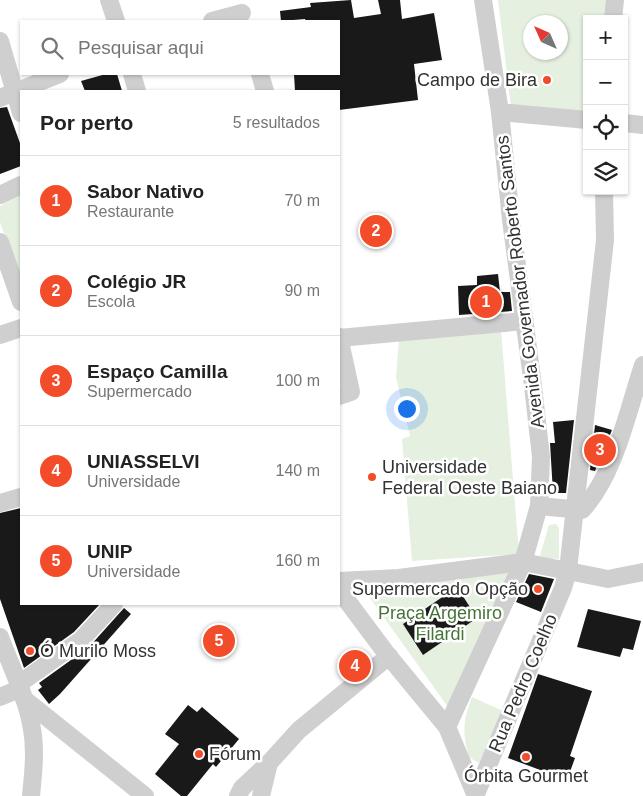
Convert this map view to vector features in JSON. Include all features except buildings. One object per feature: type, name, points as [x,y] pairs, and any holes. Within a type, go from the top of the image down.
[{"type":"street","points":[[109,0],[116,20]]},
{"type":"street","name":"Avenida Governador Roberto Santos","points":[[447,727],[523,562],[539,506],[541,456],[500,112],[483,0]]},
{"type":"street","points":[[613,15],[615,0]]},
{"type":"street","points":[[215,20],[242,11]]},
{"type":"street","points":[[0,41],[8,96],[20,111]]},
{"type":"street","points":[[22,90],[58,75]]},
{"type":"street","points":[[132,75],[137,90]]},
{"type":"street","points":[[260,75],[265,90]]},
{"type":"street","points":[[8,96],[20,91]]},
{"type":"street","points":[[500,112],[583,120]]},
{"type":"street","points":[[628,123],[643,125]]},
{"type":"street","points":[[0,194],[20,186]]},
{"type":"street","name":"Rua Pedro Coelho","points":[[476,795],[563,588],[568,570],[573,509],[605,240],[604,195]]},
{"type":"street","points":[[0,242],[20,299]]},
{"type":"street","points":[[340,338],[525,321]]},
{"type":"street","points":[[0,335],[20,328]]},
{"type":"street","points":[[340,347],[345,394]]},
{"type":"street","points":[[539,506],[582,510],[597,491],[611,459],[643,365]]},
{"type":"street","points":[[0,503],[20,497]]},
{"type":"street","points":[[340,581],[399,578],[523,562],[608,579],[643,572]]},
{"type":"street","points":[[340,591],[389,656],[447,727],[476,795]]},
{"type":"street","points":[[22,694],[24,681],[81,640],[113,605]]},
{"type":"street","points":[[0,637],[22,694],[33,730],[31,796]]},
{"type":"street","points":[[238,796],[251,778],[269,763],[299,730],[389,656]]},
{"type":"street","points":[[0,697],[22,694],[145,796]]},
{"type":"street","points":[[262,796],[269,763]]},
{"type":"green space","name":"Campo de Bira","points":[[498,0],[610,0],[608,15],[583,15],[583,114],[511,107]]},
{"type":"green space","points":[[20,196],[20,280],[0,222],[0,206]]},
{"type":"green space","points":[[501,330],[519,554],[412,561],[402,439],[410,436],[396,377],[399,339]]},
{"type":"green space","points":[[556,524],[559,528],[559,559],[542,558],[540,555],[549,525]]},
{"type":"green space","name":"Praça Argemiro Filardi","points":[[509,572],[448,707],[365,591]]},
{"type":"green space","points":[[472,697],[503,711],[479,763],[469,757],[465,740],[465,720]]},
{"type":"place","name":"Campo de Bira","points":[[547,80]]},
{"type":"place","name":"Colégio JR","points":[[376,231]]},
{"type":"place","name":"Sabor Nativo","points":[[486,302]]},
{"type":"place","name":"Espaço Camilla","points":[[600,450]]},
{"type":"place","name":"Universidade Federal Oeste Baiano","points":[[372,477]]},
{"type":"place","name":"Supermercado Opção","points":[[538,589]]},
{"type":"place","name":"UNIP","points":[[219,641]]},
{"type":"place","name":"Ó Murilo Moss","points":[[30,651]]},
{"type":"place","name":"UNIASSELVI","points":[[355,666]]},
{"type":"place","name":"Fórum","points":[[199,754]]},
{"type":"place","name":"Órbita Gourmet","points":[[526,757]]}]
